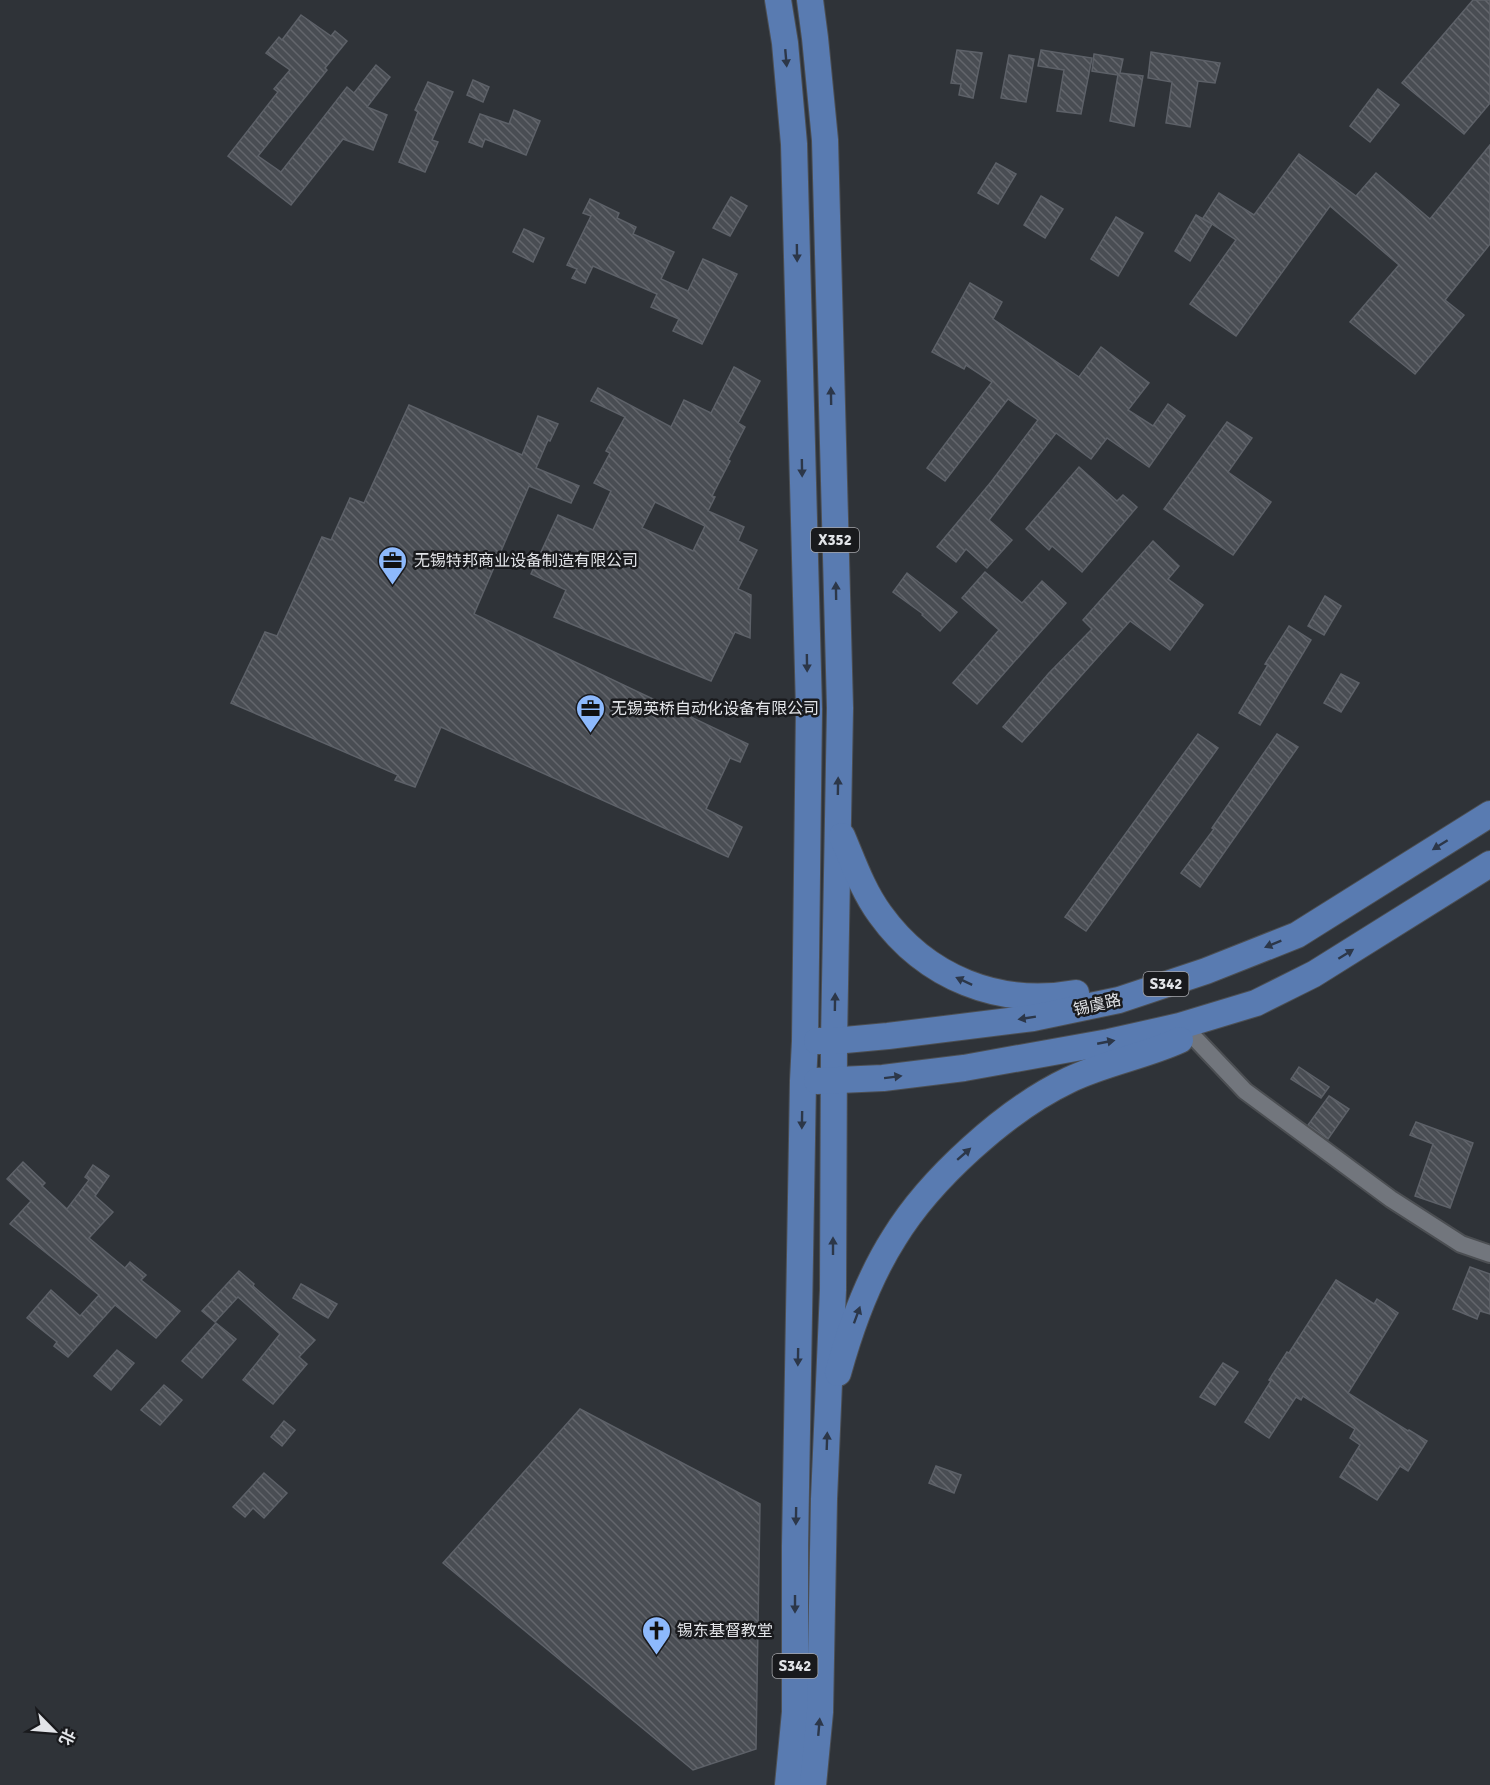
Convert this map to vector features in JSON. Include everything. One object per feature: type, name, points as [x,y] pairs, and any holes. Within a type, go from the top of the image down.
[{"type":"main road","name":"X352","points":[[778,0],[794,144],[807,626],[809,709],[805,1041]]},
{"type":"main road","name":"X352","points":[[810,0],[825,140],[840,708],[834,1081]]},
{"type":"main road","name":"锡虞路","points":[[805,1041],[834,1041],[942,1030],[1033,1018],[1119,1000],[1206,971],[1297,935],[1490,814]]},
{"type":"main road","points":[[837,826],[860,879],[878,912],[897,937],[922,958],[976,987],[1032,998],[1057,997],[1161,974],[1206,971]]},
{"type":"main road","points":[[828,1411],[844,1352],[867,1289],[894,1237],[927,1193],[956,1162],[999,1125],[1068,1080],[1169,1045],[1314,974],[1490,864]]},
{"type":"main road","points":[[803,1081],[883,1078],[963,1068],[1109,1042],[1180,1026],[1256,1004]]},
{"type":"main road","name":"S342","points":[[788,1785],[795,1712],[795,1546],[805,1041]]},
{"type":"main road","name":"S342","points":[[813,1785],[820,1712],[824,1499],[833,1290],[834,1081]]},
{"type":"street","points":[[1191,1034],[1245,1091],[1391,1199],[1461,1244],[1490,1254]]},
{"type":"building","points":[[1473,0],[1490,0],[1490,103],[1464,134],[1402,83]]},
{"type":"building","points":[[301,15],[331,36],[335,31],[347,41],[325,68],[327,70],[258,156],[281,172],[347,87],[354,93],[376,65],[390,77],[367,107],[387,115],[373,150],[343,139],[291,205],[228,156],[278,92],[274,89],[290,70],[266,53],[279,37],[282,40]]},
{"type":"building","points":[[957,50],[982,53],[973,98],[959,95],[961,84],[951,83]]},
{"type":"building","points":[[1041,50],[1092,58],[1081,114],[1057,111],[1064,70],[1038,66]]},
{"type":"building","points":[[1151,52],[1220,63],[1215,83],[1198,81],[1190,127],[1166,123],[1172,82],[1148,78]]},
{"type":"building","points":[[1094,54],[1123,59],[1120,73],[1143,76],[1134,126],[1110,121],[1118,75],[1092,71]]},
{"type":"building","points":[[1009,55],[1034,59],[1026,102],[1001,98]]},
{"type":"building","points":[[473,80],[489,87],[483,102],[467,95]]},
{"type":"building","points":[[428,82],[453,92],[432,140],[438,142],[425,172],[399,162],[418,112],[415,110]]},
{"type":"building","points":[[1378,89],[1399,105],[1370,142],[1350,126]]},
{"type":"building","points":[[514,110],[540,121],[526,155],[485,139],[482,147],[469,142],[480,114],[509,124]]},
{"type":"building","points":[[1490,145],[1490,244],[1445,300],[1464,315],[1415,374],[1350,322],[1399,265],[1330,206],[1236,336],[1190,304],[1236,240],[1203,218],[1219,193],[1254,215],[1299,154],[1356,196],[1376,173],[1430,219]]},
{"type":"building","points":[[996,163],[1016,174],[998,204],[978,193]]},
{"type":"building","points":[[1041,196],[1063,209],[1045,238],[1024,225]]},
{"type":"building","points":[[731,197],[747,206],[730,236],[713,228]]},
{"type":"building","points":[[590,199],[619,213],[617,218],[636,227],[633,234],[674,252],[661,279],[688,291],[703,259],[737,274],[702,344],[673,331],[679,319],[651,307],[657,294],[593,266],[585,283],[572,278],[577,269],[567,265],[591,216],[583,213]]},
{"type":"building","points":[[1196,215],[1212,224],[1190,261],[1175,251]]},
{"type":"building","points":[[1116,217],[1143,233],[1118,276],[1091,259]]},
{"type":"building","points":[[524,229],[544,238],[533,262],[513,252]]},
{"type":"building","points":[[970,283],[1002,302],[993,319],[1079,377],[1101,347],[1149,383],[1128,410],[1153,426],[1168,404],[1185,416],[1149,467],[1107,438],[1091,459],[1056,433],[989,520],[1012,540],[987,568],[966,549],[956,562],[937,547],[991,482],[1038,420],[1008,399],[945,481],[927,468],[992,382],[966,365],[964,369],[932,352]]},
{"type":"building","points":[[734,367],[760,381],[738,423],[745,427],[712,496],[715,497],[708,511],[744,527],[738,541],[757,550],[738,589],[751,595],[750,638],[735,632],[711,681],[554,617],[566,590],[531,574],[558,515],[593,530],[611,491],[594,483],[610,453],[606,451],[625,417],[591,401],[598,388],[671,427],[684,400],[711,413]],"holes":[[[655,502],[705,526],[693,551],[642,528]]]},
{"type":"building","name":"无锡特邦商业设备制造有限公司","points":[[409,405],[522,455],[538,416],[558,424],[536,468],[579,486],[571,503],[529,486],[474,614],[748,744],[740,762],[730,758],[706,809],[742,827],[728,857],[441,727],[415,787],[395,780],[398,775],[231,703],[265,632],[277,636],[322,537],[331,540],[350,498],[364,503]]},
{"type":"building","points":[[1227,422],[1252,438],[1228,472],[1271,502],[1233,555],[1164,509]]},
{"type":"building","points":[[1079,467],[1117,501],[1123,495],[1137,507],[1082,572],[1052,546],[1049,550],[1026,529]]},
{"type":"building","points":[[1153,541],[1179,566],[1168,579],[1203,605],[1170,650],[1130,621],[1022,742],[1003,727],[1049,673],[1092,629],[1083,620]]},
{"type":"building","points":[[985,572],[1022,603],[1042,581],[1066,603],[977,704],[953,683],[999,630],[962,598]]},
{"type":"building","points":[[907,573],[957,612],[940,631],[923,614],[893,592]]},
{"type":"building","points":[[1325,596],[1341,606],[1324,635],[1308,626]]},
{"type":"building","points":[[1289,626],[1311,640],[1260,725],[1239,713],[1268,665],[1265,664]]},
{"type":"building","points":[[1341,674],[1359,683],[1341,712],[1324,703]]},
{"type":"building","points":[[1198,734],[1218,748],[1086,931],[1065,917]]},
{"type":"building","points":[[1277,734],[1298,747],[1200,887],[1181,873],[1214,829],[1212,828]]},
{"type":"building","points":[[1299,1067],[1329,1087],[1321,1098],[1291,1079]]},
{"type":"building","points":[[1329,1096],[1349,1109],[1328,1139],[1308,1125]]},
{"type":"building","points":[[1416,1122],[1473,1143],[1450,1208],[1415,1196],[1433,1144],[1410,1135]]},
{"type":"building","points":[[23,1162],[45,1183],[42,1186],[67,1209],[89,1180],[85,1177],[93,1165],[109,1176],[95,1196],[113,1212],[89,1238],[125,1268],[130,1262],[146,1275],[141,1280],[180,1311],[156,1338],[115,1305],[68,1357],[54,1346],[57,1342],[27,1318],[51,1290],[80,1316],[99,1295],[10,1224],[31,1201],[7,1179]]},
{"type":"building","points":[[1470,1267],[1490,1274],[1490,1314],[1480,1311],[1477,1319],[1453,1309]]},
{"type":"building","points":[[239,1271],[315,1340],[299,1357],[307,1364],[273,1404],[243,1380],[280,1334],[238,1297],[215,1322],[202,1311]]},
{"type":"building","points":[[1336,1280],[1374,1304],[1377,1299],[1398,1313],[1348,1393],[1427,1441],[1408,1471],[1400,1466],[1377,1500],[1340,1477],[1360,1445],[1350,1438],[1355,1429],[1303,1396],[1301,1400],[1296,1397],[1269,1438],[1245,1422],[1271,1381],[1269,1380]]},
{"type":"building","points":[[301,1284],[337,1304],[328,1318],[293,1298]]},
{"type":"building","points":[[216,1323],[236,1339],[202,1378],[182,1361]]},
{"type":"building","points":[[117,1350],[134,1363],[111,1390],[94,1376]]},
{"type":"building","points":[[1223,1363],[1238,1372],[1215,1405],[1200,1397]]},
{"type":"building","points":[[164,1385],[182,1400],[160,1425],[141,1410]]},
{"type":"building","name":"锡东基督教堂","points":[[580,1409],[760,1504],[756,1749],[693,1770],[443,1563]]},
{"type":"building","points":[[284,1421],[295,1430],[282,1446],[271,1437]]},
{"type":"building","points":[[936,1466],[961,1475],[954,1493],[929,1483]]},
{"type":"building","points":[[264,1473],[287,1493],[264,1518],[253,1508],[245,1517],[233,1507]]},
{"type":"place","name":"无锡特邦商业设备制造有限公司","points":[[393,586]]},
{"type":"place","name":"无锡英桥自动化设备有限公司","points":[[590,734]]},
{"type":"place","name":"锡东基督教堂","points":[[656,1656]]}]
